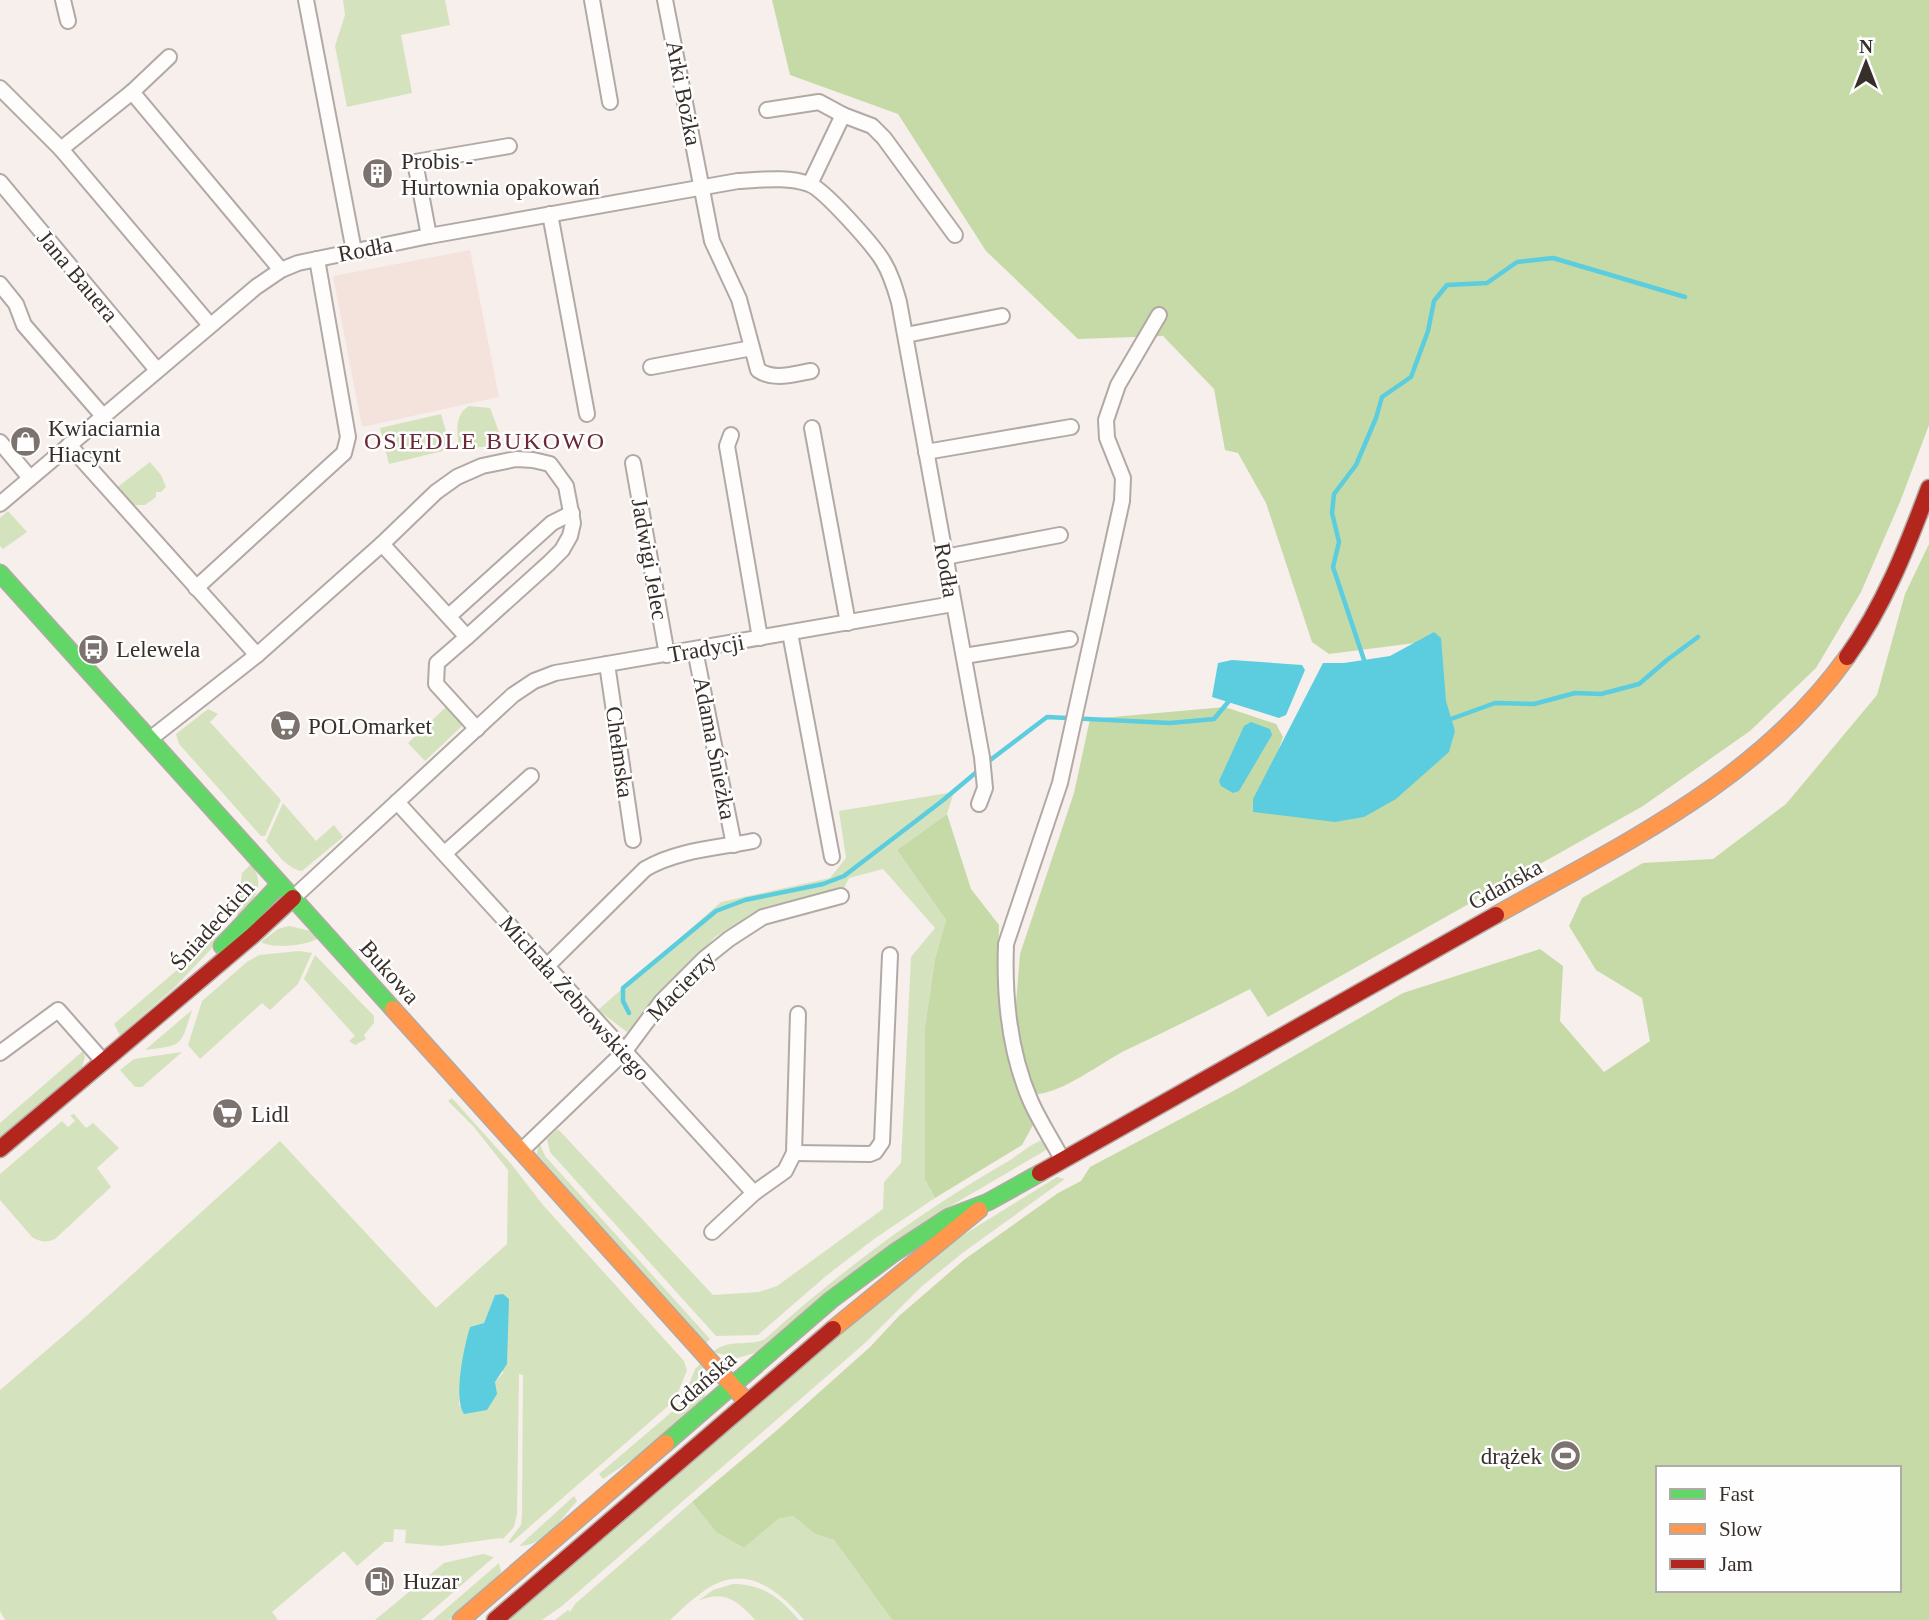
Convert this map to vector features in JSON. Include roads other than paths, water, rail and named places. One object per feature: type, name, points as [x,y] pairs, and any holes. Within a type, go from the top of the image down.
[{"type":"main road","name":"Gdańska","points":[[461,1620],[831,1300],[894,1253],[949,1217],[988,1202],[1656,825],[1752,761],[1818,698],[1853,650],[1897,572],[1929,488]]},
{"type":"main road","name":"Bukowa","points":[[0,573],[747,1402]]},
{"type":"main road","name":"Śniadeckich","points":[[178,998],[280,884]]},
{"type":"main road","name":"Śniadeckich","points":[[0,1149],[102,1060],[252,936],[293,898]]},
{"type":"main road","name":"Gdańska","points":[[495,1620],[900,1272],[956,1231],[988,1202]]},
{"type":"street","points":[[62,0],[68,20]]},
{"type":"street","points":[[306,0],[354,251]]},
{"type":"street","points":[[592,0],[610,102]]},
{"type":"street","name":"Arki Bożka","points":[[665,0],[712,241],[739,299],[758,370],[775,377],[811,371]]},
{"type":"street","points":[[61,149],[132,92],[169,57]]},
{"type":"street","points":[[132,92],[281,270]]},
{"type":"street","points":[[3,95],[61,149],[210,326]]},
{"type":"street","points":[[767,110],[819,102],[872,126],[884,138],[955,235]]},
{"type":"street","points":[[810,184],[843,115]]},
{"type":"street","points":[[429,236],[415,162],[509,146]]},
{"type":"street","name":"Rodła","points":[[0,504],[262,282],[281,270],[317,259],[429,236],[703,187],[769,179],[810,184],[829,199],[883,259],[891,277],[906,335],[982,757],[985,788],[979,804]]},
{"type":"street","name":"Jana Bauera","points":[[2,190],[157,370]]},
{"type":"street","points":[[550,214],[587,414]]},
{"type":"street","points":[[196,588],[344,453],[348,437],[317,259]]},
{"type":"street","points":[[0,285],[16,304],[24,325],[103,416]]},
{"type":"street","points":[[1062,1159],[1031,1102],[1016,1054],[1005,968],[1006,944],[1060,783],[1122,501],[1123,478],[1107,438],[1106,420],[1118,386],[1159,315]]},
{"type":"street","points":[[906,335],[1002,316]]},
{"type":"street","points":[[651,368],[752,348]]},
{"type":"street","points":[[926,452],[1071,426]]},
{"type":"street","points":[[812,428],[849,623]]},
{"type":"street","points":[[731,435],[727,446],[761,638]]},
{"type":"street","points":[[0,442],[30,478]]},
{"type":"street","points":[[69,445],[257,655]]},
{"type":"street","points":[[150,739],[257,655],[436,492],[457,477],[482,466],[516,459],[550,464],[566,486],[573,523],[570,536],[562,550],[437,663],[436,684],[477,729]]},
{"type":"street","name":"Jadwigi Jelec","points":[[633,463],[667,655]]},
{"type":"street","points":[[449,616],[552,523],[572,513]]},
{"type":"street","points":[[945,557],[1060,535]]},
{"type":"street","points":[[382,544],[467,637]]},
{"type":"street","name":"Tradycji","points":[[293,898],[513,695],[534,681],[612,659],[667,655],[953,604]]},
{"type":"street","points":[[790,633],[832,857]]},
{"type":"street","points":[[964,656],[1070,639]]},
{"type":"street","name":"Adama Śnieżka","points":[[695,650],[734,845]]},
{"type":"street","name":"Chełmska","points":[[612,659],[633,840]]},
{"type":"street","points":[[445,853],[531,776]]},
{"type":"street","name":"Michała Żebrowskiego","points":[[397,802],[754,1193]]},
{"type":"street","points":[[547,966],[645,869],[659,860],[753,841]]},
{"type":"street","name":"Macierzy","points":[[521,1151],[624,1052],[662,1001],[704,959],[729,939],[763,917],[841,896]]},
{"type":"street","points":[[794,1153],[870,1154],[875,1152],[882,1142],[890,955]]},
{"type":"street","points":[[0,1053],[58,1010],[102,1060]]},
{"type":"street","points":[[712,1232],[754,1193],[785,1171],[794,1153],[798,1014]]},
{"type":"water","points":[[1434,632],[1441,638],[1446,701],[1455,731],[1449,752],[1396,799],[1364,817],[1335,822],[1253,812],[1253,799],[1323,663],[1344,663],[1390,656]]},
{"type":"water","points":[[1232,660],[1302,665],[1305,670],[1286,715],[1279,718],[1212,697],[1218,663]]},
{"type":"water","points":[[1251,722],[1270,729],[1272,735],[1239,791],[1233,793],[1221,786],[1219,781],[1244,726]]},
{"type":"water","points":[[503,1294],[509,1299],[507,1364],[495,1382],[497,1394],[487,1410],[464,1414],[459,1384],[470,1327],[484,1323],[495,1295]]},
{"type":"waterway","points":[[1364,660],[1333,567],[1339,542],[1332,513],[1334,494],[1356,465],[1382,397],[1411,377],[1428,331],[1434,301],[1447,285],[1487,283],[1517,262],[1553,258],[1685,297]]},
{"type":"waterway","points":[[1451,719],[1495,703],[1534,704],[1575,693],[1601,694],[1639,684],[1698,637]]},
{"type":"waterway","points":[[985,764],[1047,717],[1170,723],[1214,719],[1229,701]]},
{"type":"waterway","points":[[629,1013],[623,1001],[623,988],[716,911],[745,900],[823,884],[844,876],[979,770]]},
{"type":"place","name":"Probis - Hurtownia opakowań","points":[[378,174]]},
{"type":"place","name":"Kwiaciarnia Hiacynt","points":[[25,441]]},
{"type":"place","name":"Lelewela","points":[[93,649]]},
{"type":"place","name":"POLOmarket","points":[[285,726]]},
{"type":"place","name":"Lidl","points":[[228,1114]]},
{"type":"place","name":"drążek","points":[[1565,1456]]},
{"type":"place","name":"Huzar","points":[[380,1581]]},
{"type":"district","name":"OSIEDLE BUKOWO","points":[[485,441]]}]
